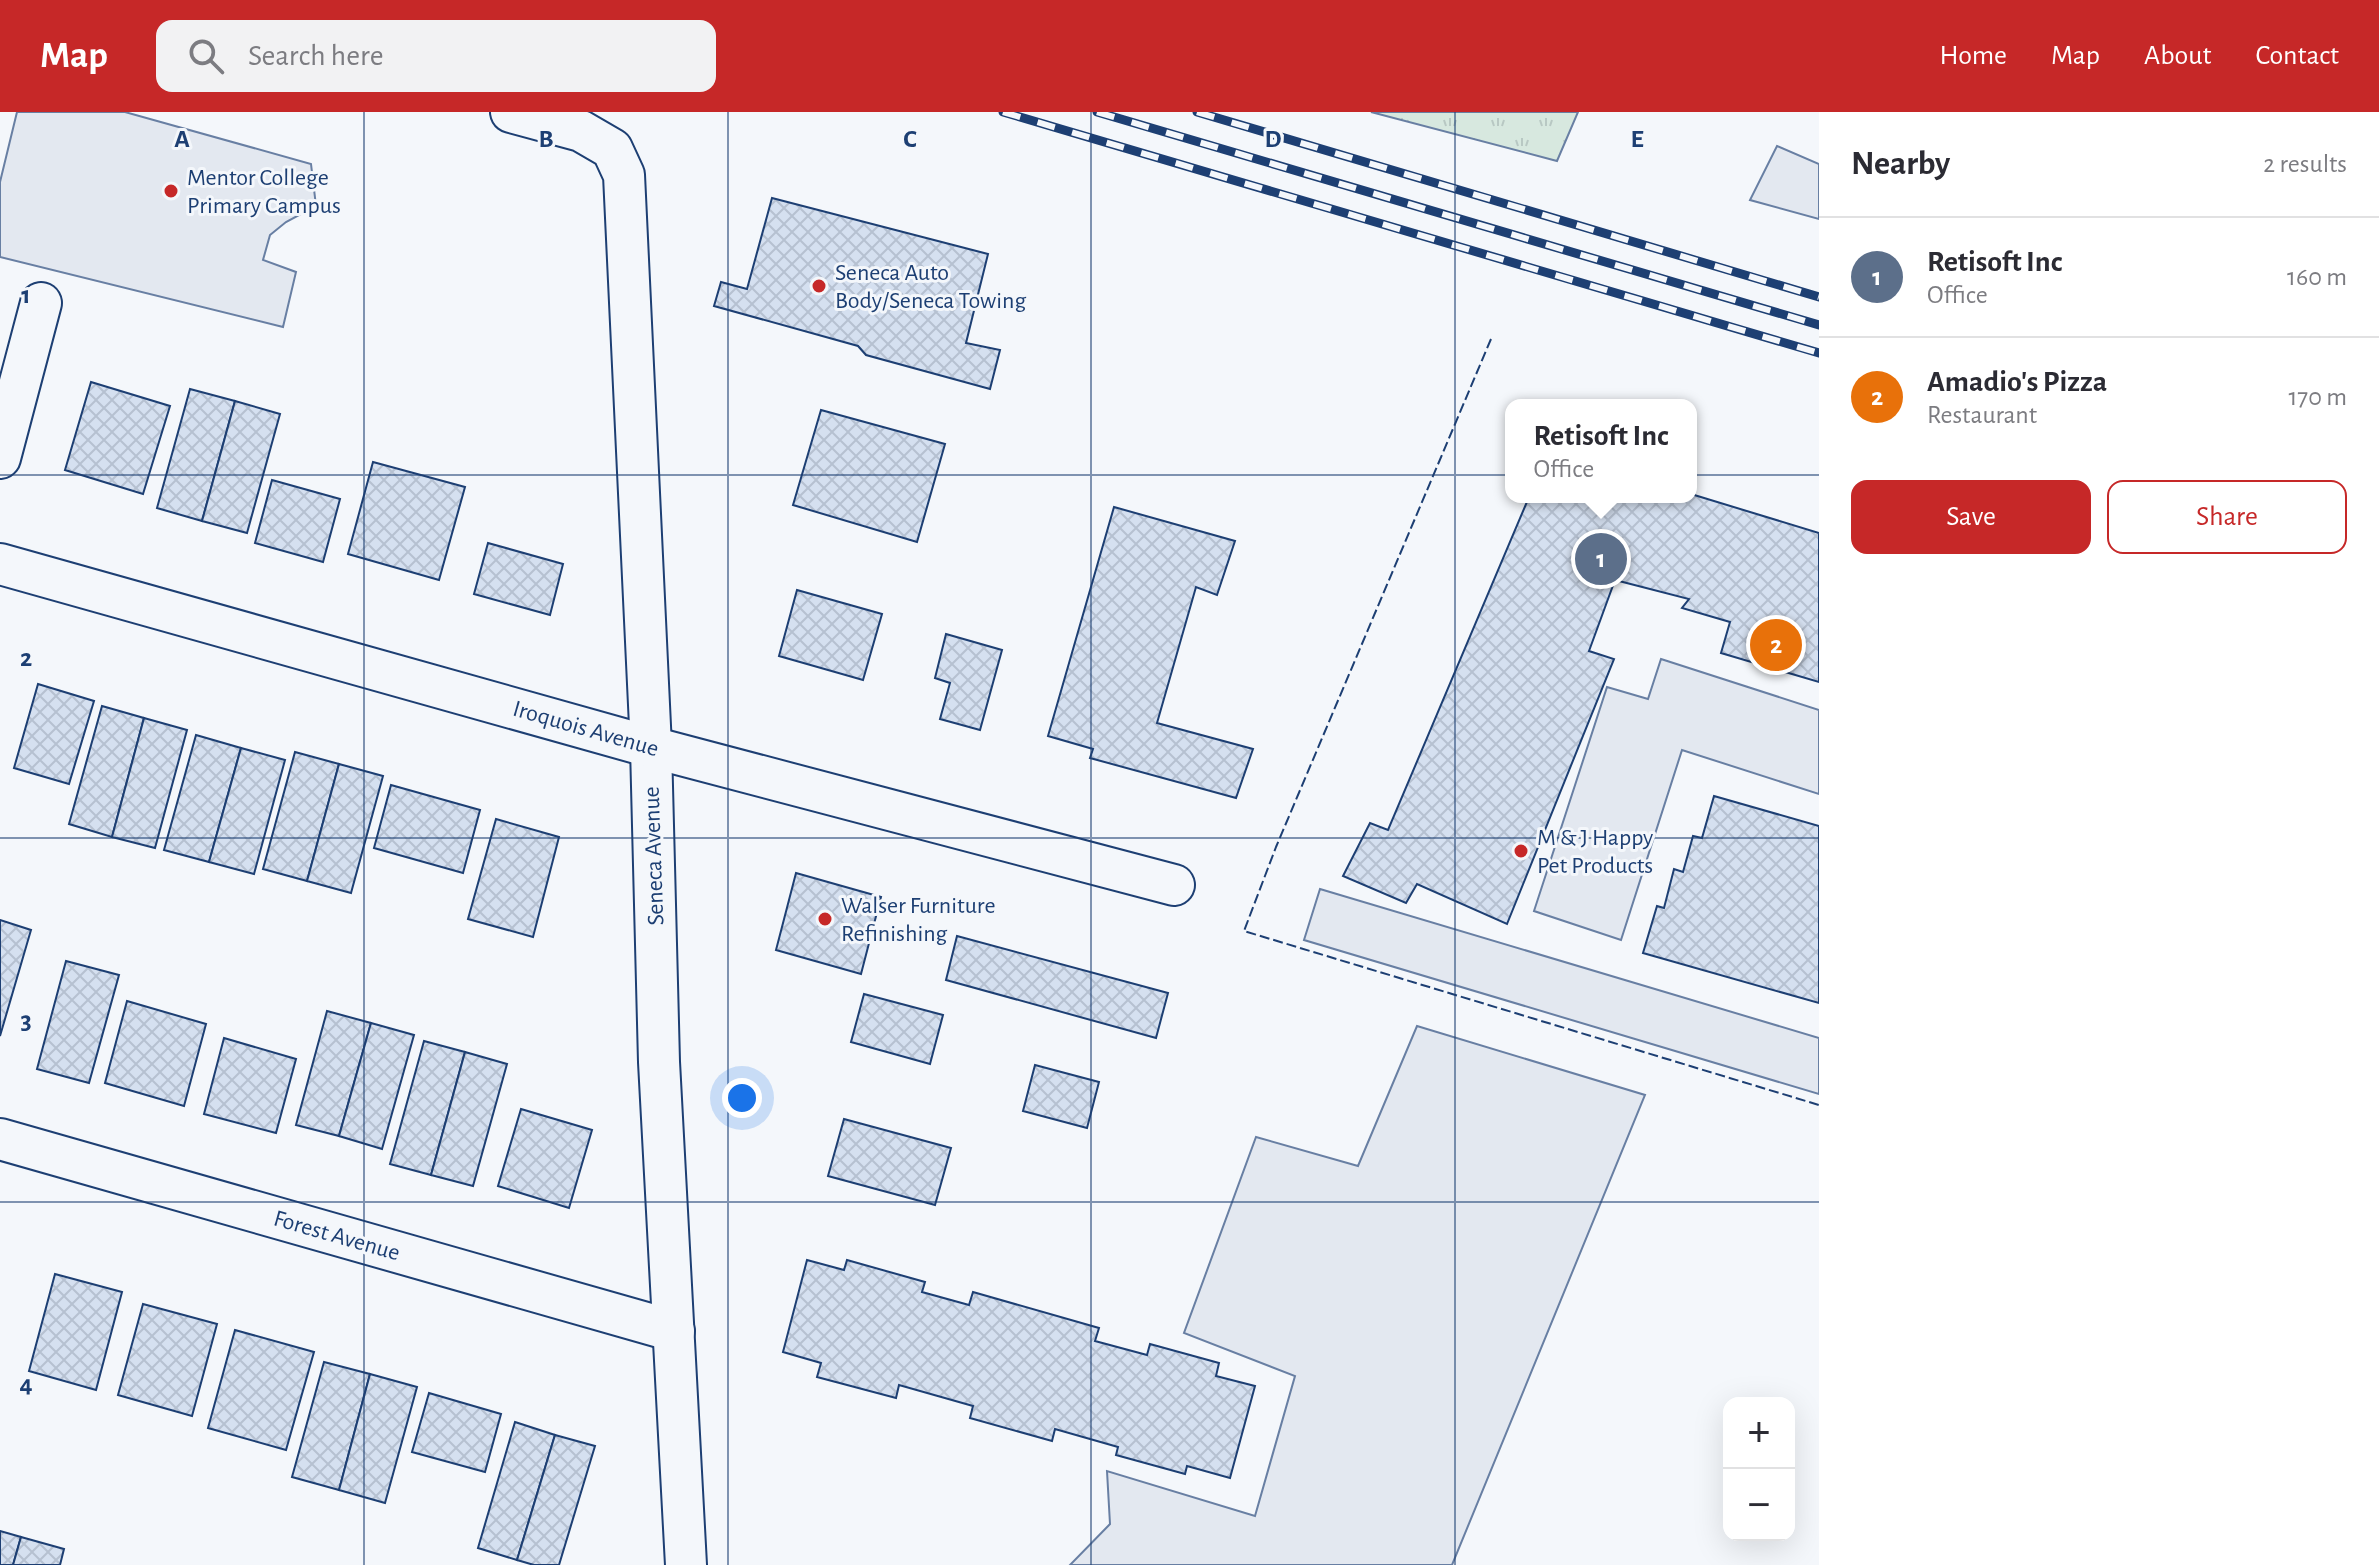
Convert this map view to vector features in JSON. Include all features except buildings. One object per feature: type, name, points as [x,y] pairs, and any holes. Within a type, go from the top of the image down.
[{"type":"street","name":"Seneca Avenue","points":[[511,112],[581,131],[612,149],[624,175],[651,747],[659,1062],[686,1565]]},
{"type":"street","points":[[0,458],[41,303]]},
{"type":"street","name":"Iroquois Avenue","points":[[0,564],[651,747],[1174,885]]},
{"type":"street","name":"Forest Avenue","points":[[0,1139],[674,1331]]},
{"type":"green space","points":[[1371,112],[1578,112],[1557,161]]},
{"type":"shaded area","name":"Mentor College Primary Campus","points":[[17,112],[125,112],[311,164],[316,206],[286,222],[270,235],[263,260],[296,272],[283,327],[0,257],[0,182]]},
{"type":"shaded area","points":[[1777,146],[1819,164],[1819,219],[1750,200]]},
{"type":"shaded area","points":[[1661,659],[1819,710],[1819,794],[1682,750],[1621,940],[1534,911],[1607,687],[1648,699]]},
{"type":"shaded area","points":[[1320,889],[1819,1038],[1819,1094],[1304,940]]},
{"type":"shaded area","points":[[1417,1026],[1645,1095],[1452,1565],[1070,1565],[1110,1524],[1107,1471],[1255,1516],[1295,1376],[1184,1333],[1256,1137],[1358,1166]]},
{"type":"railway","points":[[1003,112],[1819,353]]},
{"type":"railway","points":[[1097,112],[1819,325]]},
{"type":"railway","points":[[1197,112],[1819,297]]},
{"type":"fence","points":[[1491,339],[1276,847],[1244,931],[1819,1105]]},
{"type":"place","name":"Mentor College Primary Campus","points":[[171,191]]},
{"type":"place","name":"Seneca Auto Body/Seneca Towing","points":[[819,286]]},
{"type":"place","name":"Retisoft Inc","points":[[1601,559]]},
{"type":"place","name":"Amadio's Pizza","points":[[1776,645]]},
{"type":"place","name":"M & J Happy Pet Products","points":[[1521,851]]},
{"type":"place","name":"Walser Furniture Refinishing","points":[[825,919]]}]
